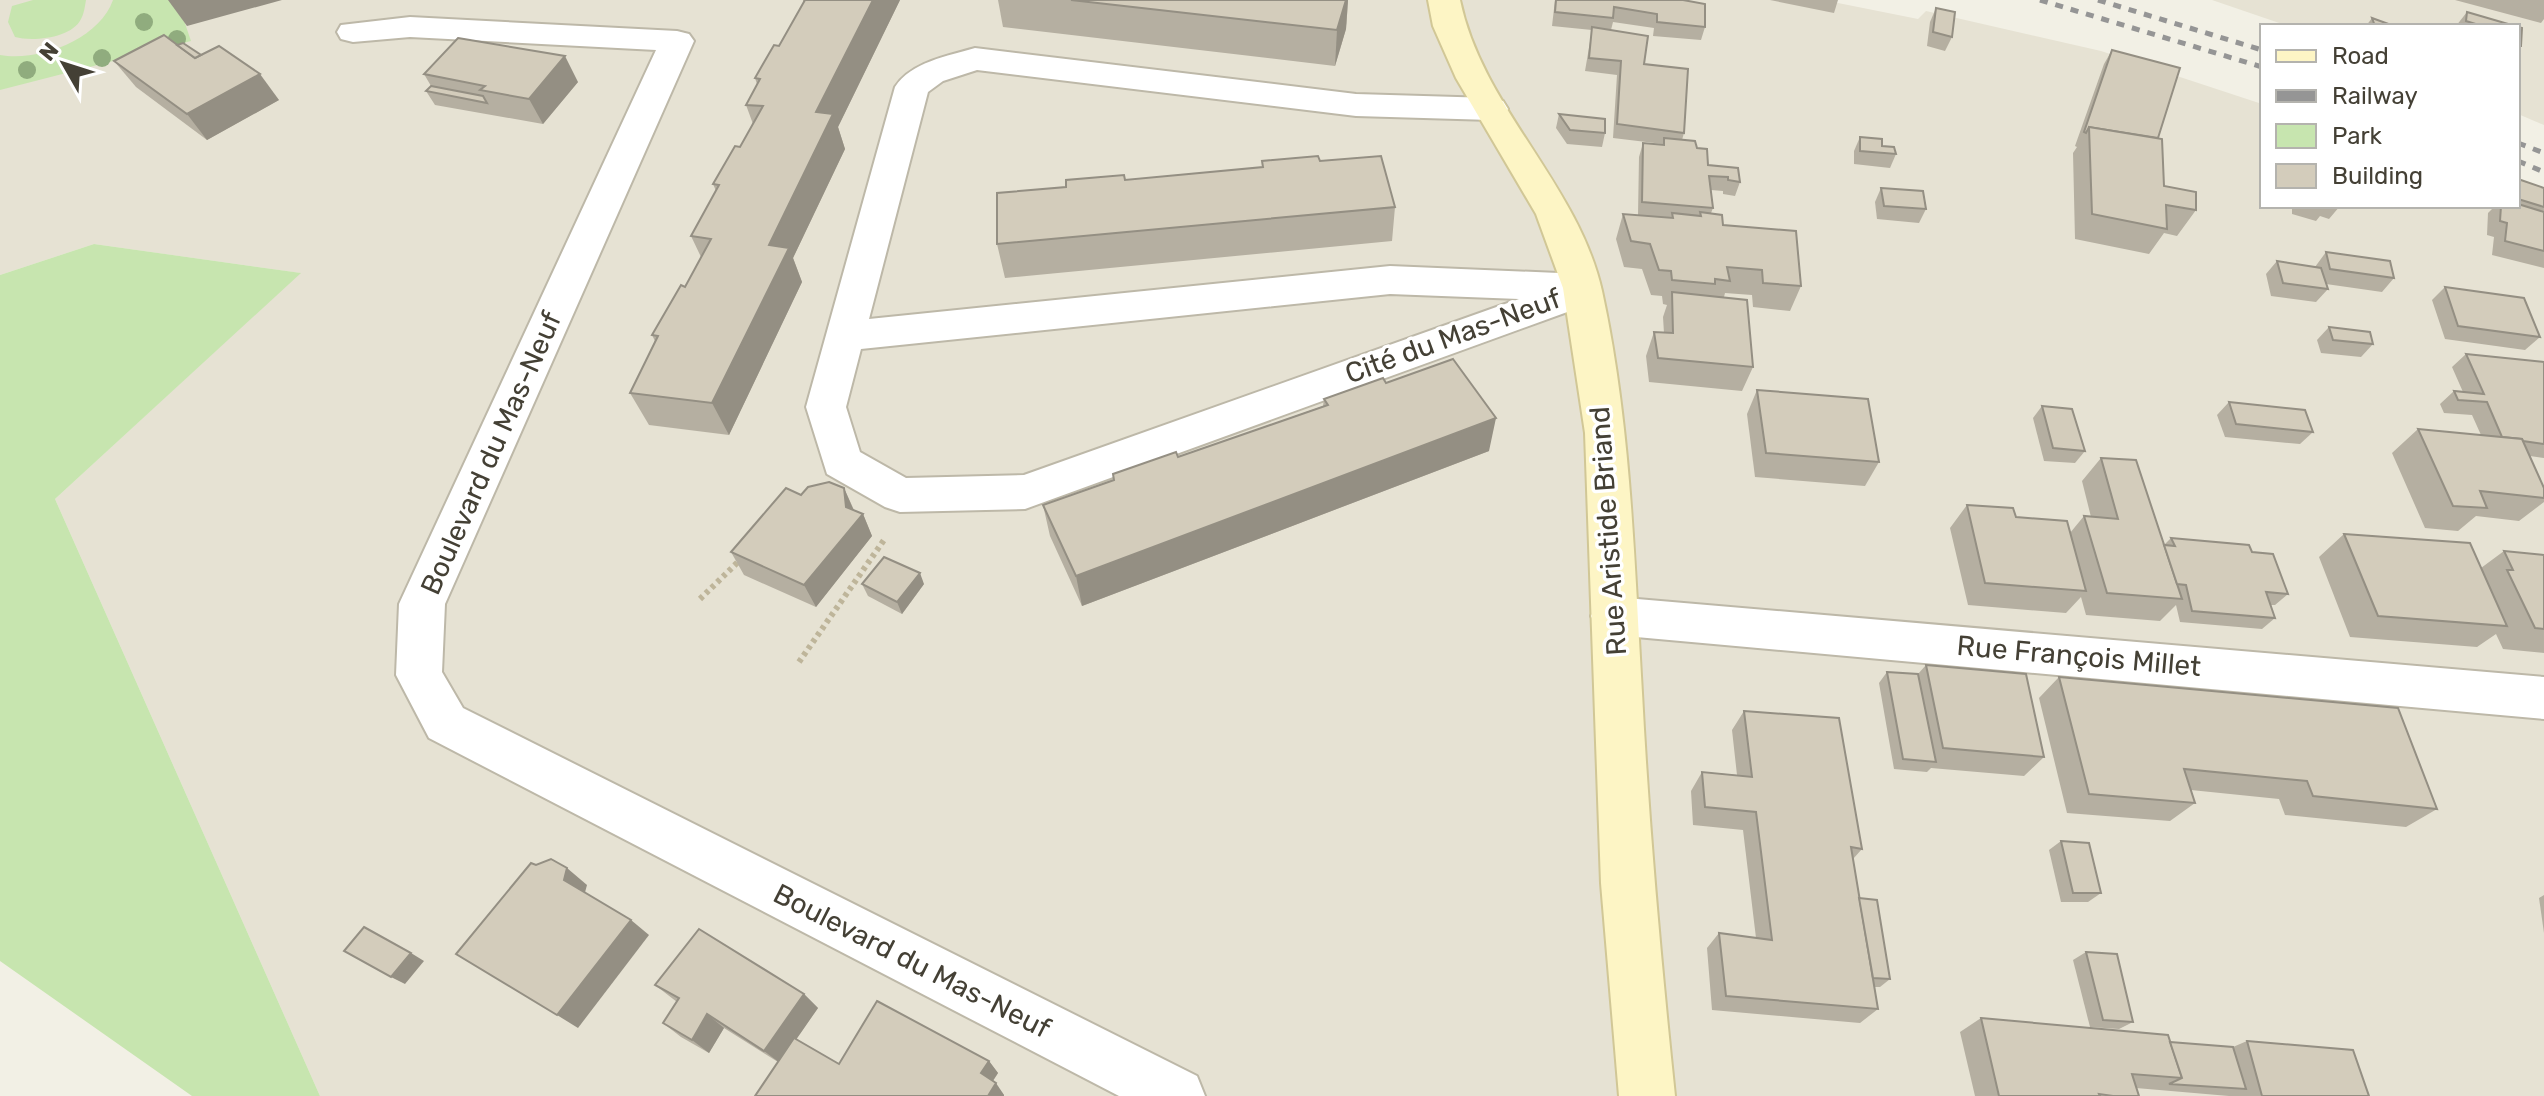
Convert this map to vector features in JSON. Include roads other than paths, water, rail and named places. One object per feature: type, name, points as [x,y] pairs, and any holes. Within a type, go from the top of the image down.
[{"type":"street","name":"Rue Aristide Briand","points":[[1444,0],[1460,51],[1554,214],[1582,288],[1606,433],[1627,883],[1647,1096]]},
{"type":"street","name":"Boulevard du Mas-Neuf","points":[[353,32],[410,27],[677,41],[422,604],[419,675],[446,723],[1177,1096]]},
{"type":"street","name":"Cité du Mas-Neuf","points":[[1491,109],[1356,105],[975,59],[931,73],[912,87],[826,407],[842,462],[900,495],[1025,492],[1556,301],[1582,288]]},
{"type":"street","name":"Cité du Mas-Neuf","points":[[847,336],[1390,280],[1582,288]]},
{"type":"street","name":"Rue François Millet","points":[[1614,616],[2544,698]]},
{"type":"railway","points":[[2040,0],[2260,66]]},
{"type":"railway","points":[[2098,0],[2260,49]]},
{"type":"railway","points":[[2520,144],[2544,153]]},
{"type":"railway","points":[[2520,162],[2544,172]]}]
